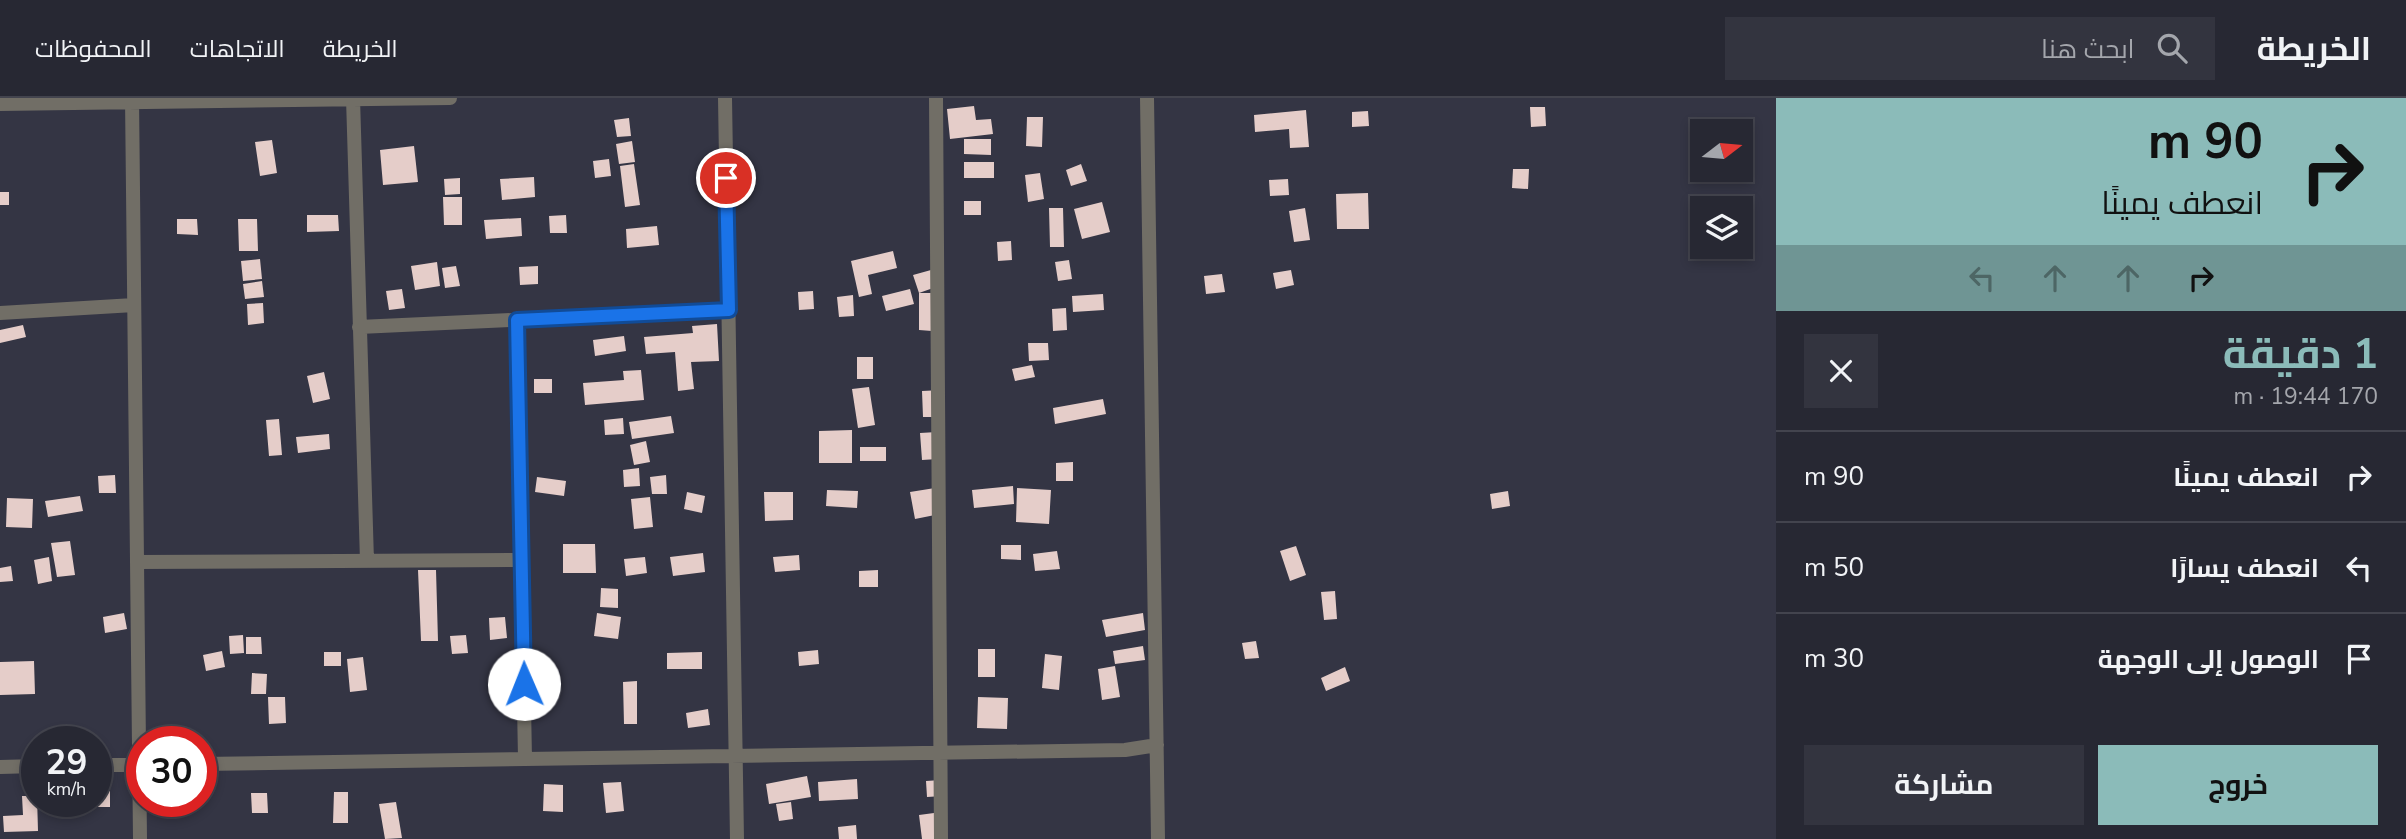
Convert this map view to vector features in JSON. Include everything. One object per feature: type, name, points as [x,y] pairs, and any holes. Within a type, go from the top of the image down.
[{"type":"street","points":[[0,104],[132,100],[450,98]]},
{"type":"street","points":[[725,98],[737,839]]},
{"type":"street","points":[[936,98],[941,839]]},
{"type":"street","points":[[1147,98],[1158,839]]},
{"type":"street","points":[[353,99],[367,561]]},
{"type":"street","points":[[132,100],[139,726]]},
{"type":"street","points":[[0,313],[134,305]]},
{"type":"street","points":[[359,327],[729,310]]},
{"type":"street","points":[[517,320],[525,758]]},
{"type":"street","points":[[137,562],[522,559]]},
{"type":"street","points":[[217,764],[1125,750],[1157,745]]},
{"type":"street","points":[[0,767],[21,766]]},
{"type":"street","points":[[140,817],[140,839]]},
{"type":"building","points":[[974,106],[976,120],[991,119],[993,134],[950,139],[947,109]]},
{"type":"building","points":[[1530,107],[1545,107],[1546,126],[1531,127]]},
{"type":"building","points":[[1306,110],[1309,147],[1290,148],[1289,129],[1255,132],[1254,115]]},
{"type":"building","points":[[1368,111],[1369,126],[1352,127],[1352,112]]},
{"type":"building","points":[[1027,117],[1043,117],[1042,147],[1026,146]]},
{"type":"building","points":[[629,118],[631,136],[617,137],[614,120]]},
{"type":"building","points":[[964,139],[991,139],[991,155],[964,154]]},
{"type":"building","points":[[272,140],[277,173],[260,176],[255,142]]},
{"type":"building","points":[[632,141],[635,162],[619,164],[616,144]]},
{"type":"building","points":[[414,146],[418,182],[383,185],[380,150]]},
{"type":"building","points":[[609,159],[611,176],[595,178],[593,161]]},
{"type":"building","points":[[964,162],[994,162],[994,178],[964,178]]},
{"type":"building","points":[[634,164],[640,205],[625,207],[620,166]]},
{"type":"building","points":[[1081,164],[1087,181],[1071,186],[1066,170]]},
{"type":"building","points":[[1513,169],[1529,169],[1528,189],[1512,188]]},
{"type":"building","points":[[1040,173],[1044,199],[1028,202],[1025,175]]},
{"type":"building","points":[[534,177],[535,197],[502,200],[500,179]]},
{"type":"building","points":[[460,178],[460,194],[445,195],[444,179]]},
{"type":"building","points":[[1288,179],[1289,195],[1270,196],[1269,180]]},
{"type":"building","points":[[0,192],[9,192],[9,205],[0,205]]},
{"type":"building","points":[[1368,193],[1369,229],[1337,229],[1336,194]]},
{"type":"building","points":[[443,197],[462,197],[462,225],[444,225]]},
{"type":"building","points":[[964,201],[981,201],[981,215],[964,215]]},
{"type":"building","points":[[1102,202],[1110,232],[1082,239],[1074,209]]},
{"type":"building","points":[[1049,208],[1063,208],[1064,247],[1050,247]]},
{"type":"building","points":[[1305,208],[1310,240],[1294,242],[1289,211]]},
{"type":"building","points":[[307,215],[338,215],[339,231],[307,232]]},
{"type":"building","points":[[566,215],[567,233],[550,233],[549,216]]},
{"type":"building","points":[[521,218],[522,236],[486,239],[484,220]]},
{"type":"building","points":[[177,219],[197,219],[198,235],[177,234]]},
{"type":"building","points":[[238,219],[257,219],[258,251],[239,251]]},
{"type":"building","points":[[657,226],[659,245],[627,248],[626,229]]},
{"type":"building","points":[[1011,241],[1012,260],[998,261],[997,242]]},
{"type":"building","points":[[893,251],[897,268],[868,275],[872,294],[859,297],[851,261]]},
{"type":"building","points":[[260,259],[262,279],[243,281],[241,261]]},
{"type":"building","points":[[1069,260],[1072,279],[1058,281],[1055,262]]},
{"type":"building","points":[[437,262],[440,286],[415,290],[411,266]]},
{"type":"building","points":[[456,266],[460,286],[445,288],[442,268]]},
{"type":"building","points":[[538,266],[538,284],[520,285],[519,267]]},
{"type":"building","points":[[931,270],[936,287],[919,293],[913,275]]},
{"type":"building","points":[[1291,270],[1294,285],[1276,289],[1273,273]]},
{"type":"building","points":[[1222,274],[1225,292],[1206,294],[1204,276]]},
{"type":"building","points":[[262,281],[264,297],[245,299],[243,284]]},
{"type":"building","points":[[402,289],[405,308],[389,310],[386,291]]},
{"type":"building","points":[[910,289],[914,304],[886,311],[882,296]]},
{"type":"building","points":[[813,291],[814,309],[799,310],[798,292]]},
{"type":"building","points":[[919,293],[933,293],[932,331],[919,330]]},
{"type":"building","points":[[1103,294],[1104,310],[1073,312],[1072,296]]},
{"type":"building","points":[[853,295],[854,316],[839,317],[837,297]]},
{"type":"building","points":[[263,303],[264,323],[248,325],[247,304]]},
{"type":"building","points":[[1066,308],[1067,330],[1053,331],[1052,309]]},
{"type":"building","points":[[717,324],[719,361],[691,362],[694,389],[678,391],[675,352],[646,354],[644,337],[693,333],[692,326]]},
{"type":"building","points":[[23,325],[26,337],[0,343],[0,330]]},
{"type":"building","points":[[624,336],[626,351],[595,356],[593,340]]},
{"type":"building","points":[[1028,343],[1048,343],[1049,360],[1029,361]]},
{"type":"building","points":[[857,357],[873,357],[873,379],[857,379]]},
{"type":"building","points":[[1032,365],[1035,377],[1015,381],[1012,369]]},
{"type":"building","points":[[641,370],[644,400],[585,405],[583,383],[624,380],[623,371]]},
{"type":"building","points":[[324,372],[330,399],[313,403],[307,376]]},
{"type":"building","points":[[534,379],[552,379],[552,393],[534,393]]},
{"type":"building","points":[[869,387],[875,425],[858,428],[852,389]]},
{"type":"building","points":[[942,390],[943,417],[923,417],[922,391]]},
{"type":"building","points":[[1103,399],[1106,414],[1055,424],[1053,408]]},
{"type":"building","points":[[671,416],[674,433],[632,439],[629,422]]},
{"type":"building","points":[[623,418],[624,434],[605,435],[604,420]]},
{"type":"building","points":[[279,419],[282,455],[269,456],[266,420]]},
{"type":"building","points":[[852,430],[852,463],[819,463],[819,431]]},
{"type":"building","points":[[937,432],[938,459],[922,460],[920,433]]},
{"type":"building","points":[[329,434],[330,449],[298,453],[296,437]]},
{"type":"building","points":[[646,441],[650,462],[634,465],[630,445]]},
{"type":"building","points":[[860,447],[886,447],[886,461],[860,461]]},
{"type":"building","points":[[1073,462],[1073,481],[1056,481],[1056,463]]},
{"type":"building","points":[[639,468],[640,486],[624,487],[623,470]]},
{"type":"building","points":[[115,475],[116,493],[99,493],[98,476]]},
{"type":"building","points":[[666,475],[667,494],[652,494],[650,477]]},
{"type":"building","points":[[537,477],[566,481],[564,496],[535,492]]},
{"type":"building","points":[[1013,486],[1014,504],[974,508],[972,490]]},
{"type":"building","points":[[935,488],[940,514],[915,519],[910,492]]},
{"type":"building","points":[[1017,488],[1051,490],[1049,524],[1016,522]]},
{"type":"building","points":[[827,490],[858,491],[857,508],[826,506]]},
{"type":"building","points":[[1508,491],[1510,506],[1492,509],[1490,494]]},
{"type":"building","points":[[687,492],[705,496],[702,513],[684,509]]},
{"type":"building","points":[[764,492],[793,492],[793,520],[765,521]]},
{"type":"building","points":[[80,496],[83,511],[48,517],[45,501]]},
{"type":"building","points":[[650,497],[653,527],[634,529],[631,499]]},
{"type":"building","points":[[7,498],[33,499],[32,528],[6,527]]},
{"type":"building","points":[[70,541],[75,575],[57,577],[51,543]]},
{"type":"building","points":[[563,544],[595,544],[596,573],[563,573]]},
{"type":"building","points":[[1001,545],[1021,545],[1021,560],[1001,559]]},
{"type":"building","points":[[1296,546],[1306,575],[1290,581],[1280,551]]},
{"type":"building","points":[[1057,551],[1060,569],[1035,571],[1033,554]]},
{"type":"building","points":[[703,553],[705,572],[673,576],[670,557]]},
{"type":"building","points":[[799,555],[800,570],[775,572],[773,557]]},
{"type":"building","points":[[49,557],[52,581],[38,584],[34,560]]},
{"type":"building","points":[[645,557],[647,573],[626,576],[624,559]]},
{"type":"building","points":[[11,566],[13,581],[0,582],[0,568]]},
{"type":"building","points":[[418,570],[436,570],[438,641],[421,641]]},
{"type":"building","points":[[878,570],[878,587],[859,587],[859,571]]},
{"type":"building","points":[[601,588],[618,589],[618,608],[600,607]]},
{"type":"building","points":[[1335,591],[1337,619],[1324,620],[1321,592]]},
{"type":"building","points":[[124,613],[127,629],[105,633],[103,617]]},
{"type":"building","points":[[597,613],[621,617],[618,639],[594,636]]},
{"type":"building","points":[[1143,613],[1145,630],[1106,637],[1102,620]]},
{"type":"building","points":[[505,617],[507,638],[490,640],[489,618]]},
{"type":"building","points":[[243,635],[244,653],[230,654],[229,636]]},
{"type":"building","points":[[466,635],[468,653],[452,654],[450,636]]},
{"type":"building","points":[[246,637],[261,637],[262,654],[246,654]]},
{"type":"building","points":[[1256,641],[1259,658],[1245,659],[1242,643]]},
{"type":"building","points":[[1143,646],[1145,660],[1115,664],[1113,651]]},
{"type":"building","points":[[978,649],[995,649],[995,677],[978,677]]},
{"type":"building","points":[[818,650],[819,664],[799,666],[798,652]]},
{"type":"building","points":[[222,651],[225,667],[206,671],[203,655]]},
{"type":"building","points":[[324,652],[341,652],[341,666],[324,666]]},
{"type":"building","points":[[702,652],[702,669],[667,669],[667,653]]},
{"type":"building","points":[[1045,654],[1062,656],[1059,690],[1042,688]]},
{"type":"building","points":[[363,657],[367,690],[350,692],[347,659]]},
{"type":"building","points":[[34,661],[35,694],[0,695],[0,662]]},
{"type":"building","points":[[1115,666],[1120,697],[1102,700],[1098,669]]},
{"type":"building","points":[[1345,667],[1350,681],[1326,691],[1321,678]]},
{"type":"building","points":[[252,673],[267,674],[266,694],[251,694]]},
{"type":"building","points":[[637,681],[637,724],[624,724],[623,682]]},
{"type":"building","points":[[268,697],[285,697],[286,723],[269,724]]},
{"type":"building","points":[[978,697],[1008,698],[1007,729],[977,728]]},
{"type":"building","points":[[708,709],[710,725],[688,728],[686,713]]},
{"type":"building","points":[[807,776],[811,797],[769,804],[766,784]]},
{"type":"building","points":[[857,779],[858,799],[819,801],[818,782]]},
{"type":"building","points":[[941,780],[943,796],[927,797],[926,781]]},
{"type":"building","points":[[621,782],[624,811],[606,813],[603,783]]},
{"type":"building","points":[[544,784],[563,785],[563,812],[543,811]]},
{"type":"building","points":[[334,792],[348,792],[348,823],[333,823]]},
{"type":"building","points":[[251,793],[267,793],[268,813],[252,813]]},
{"type":"building","points":[[396,802],[402,838],[385,839],[379,804]]},
{"type":"building","points":[[791,802],[793,819],[779,821],[776,804]]},
{"type":"building","points":[[934,813],[937,839],[922,839],[919,815]]},
{"type":"building","points":[[3,816],[38,817],[38,831],[4,832]]},
{"type":"building","points":[[856,825],[857,839],[839,839],[838,827]]},
{"type":"route","points":[[524,684],[517,320],[729,310],[726,178]]}]
